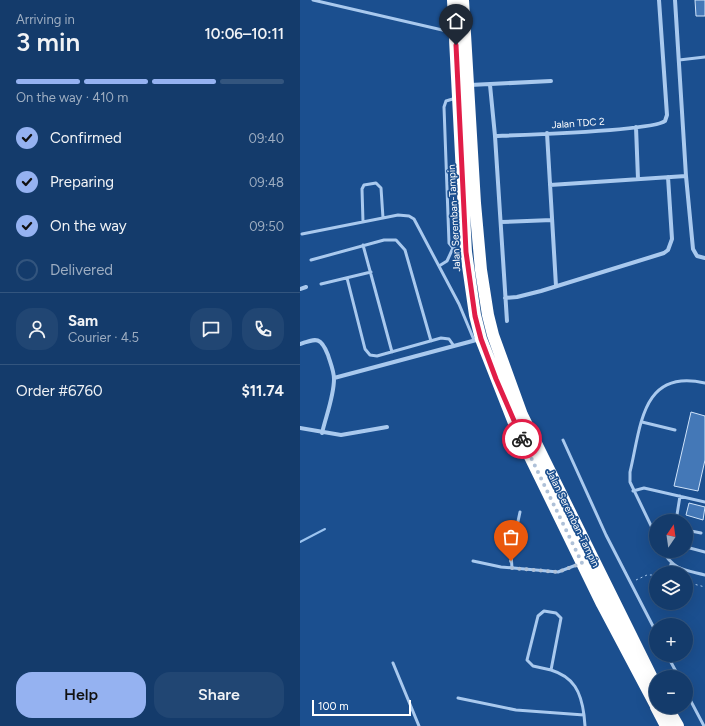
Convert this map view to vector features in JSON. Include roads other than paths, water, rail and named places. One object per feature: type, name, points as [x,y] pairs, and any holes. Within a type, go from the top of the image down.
[{"type":"highway","name":"Jalan Seremban-Tampin","points":[[453,0],[459,41],[470,85],[475,203],[481,270],[488,314],[494,335],[522,415],[649,672]]},
{"type":"highway","name":"Jalan Seremban-Tampin","points":[[463,0],[459,41],[459,98],[466,252],[477,340],[516,428],[582,563],[649,693]]},
{"type":"highway","name":"Jalan Seremban-Tampin","points":[[663,714],[675,726]]},
{"type":"highway","name":"Jalan Seremban-Tampin","points":[[670,714],[675,726]]},
{"type":"street","name":"Jalan TDC 2","points":[[495,136],[636,127],[661,124],[665,121],[667,115],[659,0]]},
{"type":"street","points":[[675,0],[686,176],[693,249],[697,256],[705,258]]},
{"type":"street","points":[[470,85],[552,81]]},
{"type":"street","points":[[490,85],[495,136],[507,321]]},
{"type":"street","points":[[636,127],[638,178]]},
{"type":"street","points":[[547,133],[556,286]]},
{"type":"street","points":[[550,185],[686,176]]},
{"type":"street","points":[[505,298],[517,297],[556,286],[664,253],[668,250],[672,239],[668,177]]},
{"type":"street","points":[[501,222],[552,220]]},
{"type":"street","points":[[300,289],[306,287]]},
{"type":"street","points":[[334,378],[494,335]]},
{"type":"street","points":[[300,344],[311,340],[318,340],[324,344],[334,378],[322,433]]},
{"type":"street","points":[[300,428],[322,433],[341,435],[387,427]]},
{"type":"lane","points":[[313,0],[459,41]]},
{"type":"lane","points":[[679,60],[705,57]]},
{"type":"lane","points":[[459,98],[446,100],[444,107],[449,243],[452,248],[466,252]]},
{"type":"lane","points":[[363,222],[362,189],[367,184],[376,183],[381,188],[383,218]]},
{"type":"lane","points":[[302,234],[404,215],[414,219],[477,340]]},
{"type":"lane","points":[[311,260],[364,245],[390,239],[396,240],[405,250],[431,341]]},
{"type":"lane","points":[[364,245],[392,352]]},
{"type":"lane","points":[[439,266],[447,261],[452,248]]},
{"type":"lane","points":[[321,284],[371,272]]},
{"type":"lane","points":[[347,278],[365,349],[370,355],[377,356],[441,338],[449,338],[454,346]]},
{"type":"lane","points":[[649,522],[633,491],[630,482],[630,472],[642,422],[650,399],[662,387],[682,380],[705,382]]},
{"type":"lane","points":[[642,422],[675,430]]},
{"type":"lane","points":[[563,440],[649,618]]},
{"type":"lane","points":[[633,491],[644,488],[704,503]]},
{"type":"lane","points":[[677,514],[680,496]]},
{"type":"lane","points":[[512,568],[511,554],[520,512]]},
{"type":"lane","points":[[693,531],[701,533]]},
{"type":"lane","points":[[693,549],[705,552]]},
{"type":"lane","points":[[668,558],[671,564],[682,569],[705,575]]},
{"type":"lane","points":[[473,561],[512,568],[558,572],[582,563]]},
{"type":"lane","points":[[551,670],[561,618],[556,613],[544,611],[538,616],[527,660],[529,665],[559,672],[575,684],[579,690],[585,726]]},
{"type":"lane","points":[[393,663],[419,726]]},
{"type":"lane","points":[[458,698],[516,710],[584,715]]},
{"type":"lane","points":[[693,705],[704,726]]},
{"type":"waterway","points":[[300,542],[325,529]]}]
